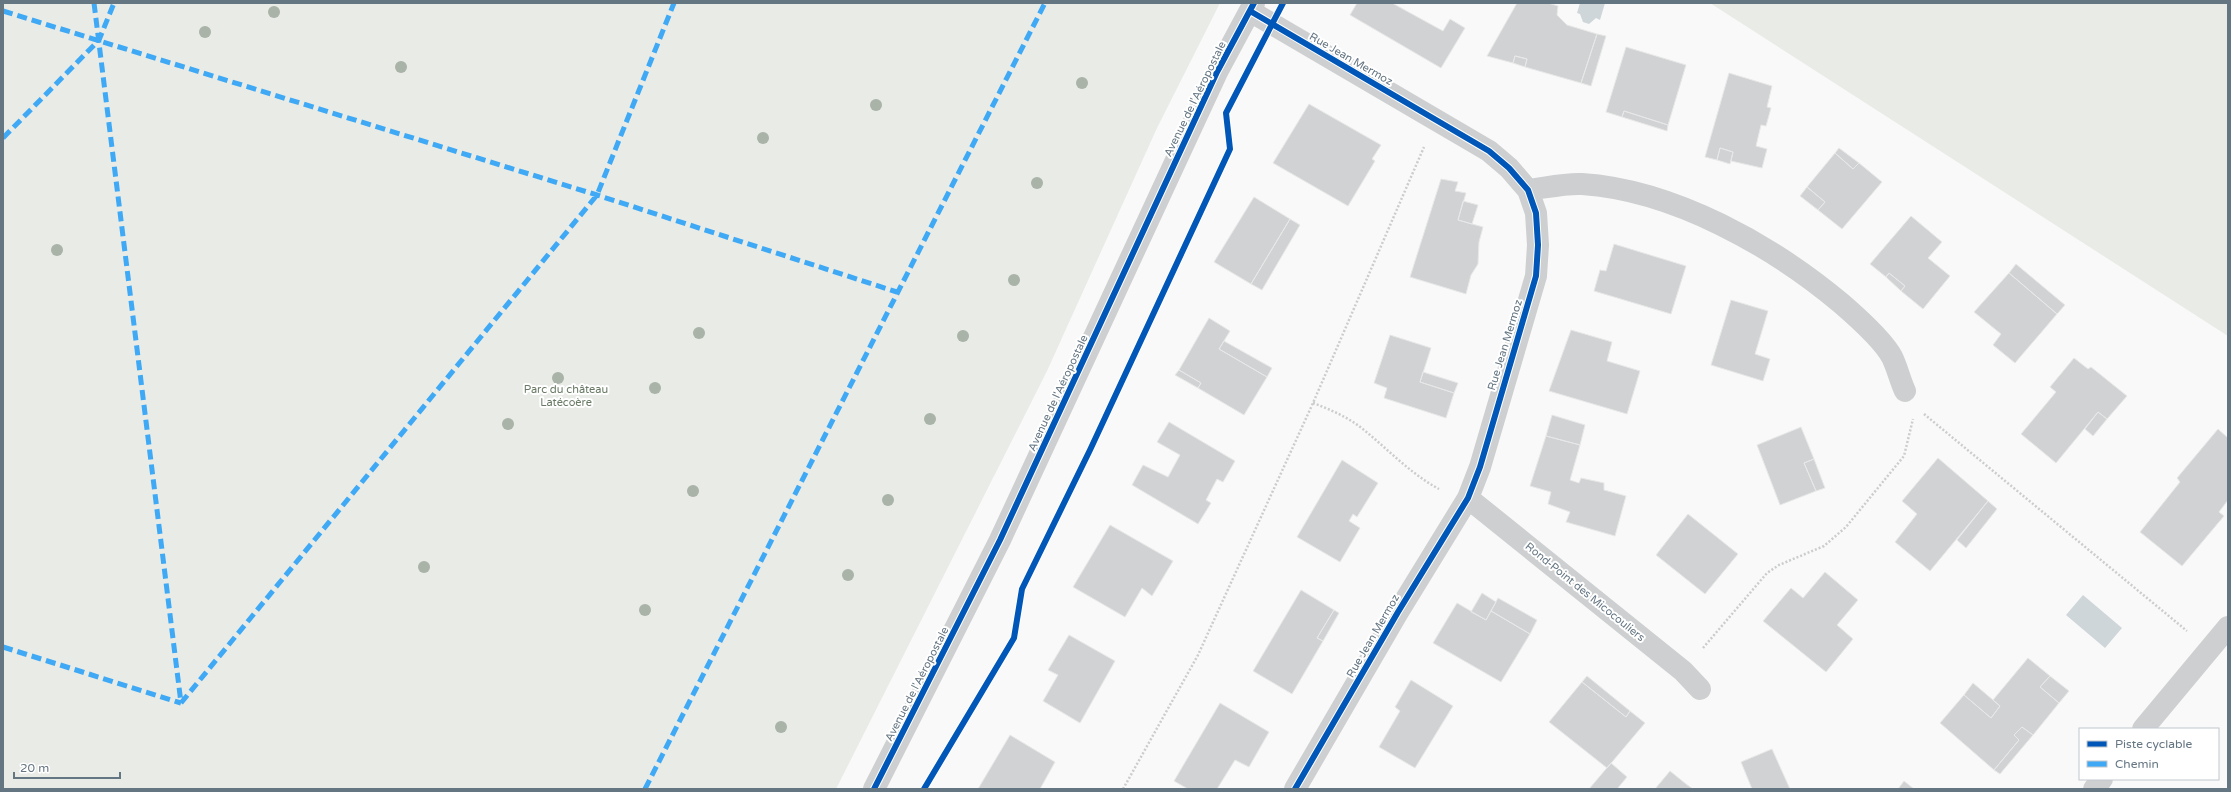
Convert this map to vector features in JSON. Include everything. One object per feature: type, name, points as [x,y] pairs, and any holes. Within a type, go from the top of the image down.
[{"type":"street","name":"Rue Jean Mermoz","points":[[1252,7],[1348,70],[1436,119],[1489,151],[1509,168],[1528,190],[1536,213],[1536,276],[1480,467],[1468,498],[1398,612],[1295,789]]},
{"type":"street","name":"Avenue de l'Aéropostale","points":[[874,789],[1000,540],[1217,72],[1252,7]]},
{"type":"street","points":[[1528,190],[1581,184],[1638,193],[1710,219],[1765,248],[1816,282],[1861,320],[1892,356],[1910,399]]},
{"type":"street","name":"Rond-Point des Micocouliers","points":[[1468,498],[1684,671],[1700,689]]},
{"type":"street","points":[[2144,728],[2228,627]]},
{"type":"street","points":[[2094,789],[2101,780]]},
{"type":"path","points":[[1123,789],[1198,655],[1313,403],[1436,119]]},
{"type":"path","points":[[1910,399],[2209,649]]},
{"type":"path","points":[[1684,671],[1767,573],[1779,564],[1824,546],[1846,527],[1904,456],[1910,399]]},
{"type":"path","points":[[1313,403],[1328,409],[1358,426],[1425,482],[1443,491],[1468,498]]},
{"type":"green space","name":"Parc du château Latécoère","points":[[3,3],[1220,3],[1157,128],[1047,371],[836,789],[3,789]]},
{"type":"green space","points":[[1710,3],[2228,3],[2228,336]]},
{"type":"shaded area","points":[[1580,3],[1605,3],[1600,20],[1596,18],[1589,24],[1583,22],[1580,14],[1577,13]]},
{"type":"shaded area","points":[[2083,595],[2122,628],[2105,648],[2066,615]]},
{"type":"building","points":[[1357,3],[1392,3],[1443,31],[1450,19],[1465,28],[1441,68],[1350,15]]},
{"type":"building","points":[[1517,3],[1548,3],[1558,6],[1557,15],[1567,25],[1597,34],[1581,83],[1525,67],[1527,59],[1515,56],[1513,63],[1487,56]]},
{"type":"building","points":[[1597,34],[1606,36],[1591,86],[1581,83]]},
{"type":"building","points":[[1626,47],[1686,65],[1668,125],[1624,111],[1622,117],[1606,112]]},
{"type":"building","points":[[1515,56],[1527,59],[1525,67],[1513,63]]},
{"type":"building","points":[[1729,73],[1772,86],[1767,107],[1771,108],[1766,126],[1761,125],[1756,146],[1767,149],[1762,168],[1731,161],[1733,152],[1720,148],[1717,160],[1705,157]]},
{"type":"building","points":[[1309,104],[1381,145],[1372,159],[1375,161],[1348,206],[1273,163]]},
{"type":"building","points":[[1624,111],[1668,125],[1667,131],[1622,117]]},
{"type":"building","points":[[1720,148],[1733,152],[1730,164],[1717,160]]},
{"type":"building","points":[[1839,148],[1859,163],[1853,169],[1835,153]]},
{"type":"building","points":[[1835,153],[1853,169],[1859,163],[1882,182],[1842,229],[1818,210],[1825,202],[1807,187]]},
{"type":"building","points":[[1441,179],[1458,182],[1455,191],[1466,193],[1458,220],[1483,227],[1479,242],[1478,264],[1471,275],[1466,294],[1410,277]]},
{"type":"building","points":[[1807,187],[1825,202],[1818,210],[1800,196]]},
{"type":"building","points":[[1254,197],[1290,219],[1251,284],[1214,262]]},
{"type":"building","points":[[1463,201],[1478,205],[1472,224],[1458,220]]},
{"type":"building","points":[[1911,216],[1942,242],[1928,258],[1950,276],[1923,309],[1901,291],[1905,286],[1889,273],[1886,277],[1870,264]]},
{"type":"building","points":[[1290,219],[1300,225],[1262,290],[1251,284]]},
{"type":"building","points":[[1614,244],[1686,266],[1671,314],[1594,291],[1600,270],[1606,271]]},
{"type":"building","points":[[2016,264],[2065,305],[2057,314],[2009,273]]},
{"type":"building","points":[[1889,273],[1905,286],[1901,291],[1886,277]]},
{"type":"building","points":[[2009,273],[2057,314],[2015,363],[1993,345],[2001,334],[1974,312]]},
{"type":"building","points":[[1731,300],[1768,311],[1755,354],[1770,359],[1763,381],[1711,365]]},
{"type":"building","points":[[1209,318],[1230,331],[1219,349],[1267,377],[1244,415],[1198,388],[1201,383],[1179,370]]},
{"type":"building","points":[[1571,330],[1612,342],[1607,361],[1640,371],[1627,414],[1549,391]]},
{"type":"building","points":[[1390,335],[1431,348],[1420,382],[1454,393],[1446,418],[1384,398],[1387,388],[1374,383]]},
{"type":"building","points":[[1224,341],[1272,368],[1267,377],[1219,349]]},
{"type":"building","points":[[2074,358],[2088,369],[2091,367],[2127,396],[2107,419],[2098,412],[2056,463],[2021,434],[2056,392],[2050,387]]},
{"type":"building","points":[[1179,370],[1201,383],[1198,388],[1175,375]]},
{"type":"building","points":[[1423,372],[1458,383],[1454,393],[1420,382]]},
{"type":"building","points":[[2098,412],[2107,419],[2093,436],[2085,429]]},
{"type":"building","points":[[1552,415],[1585,425],[1580,445],[1546,436]]},
{"type":"building","points":[[1169,422],[1235,461],[1223,482],[1217,479],[1206,500],[1211,503],[1198,524],[1132,485],[1143,465],[1168,477],[1180,455],[1157,442]]},
{"type":"building","points":[[1801,427],[1814,459],[1804,463],[1816,491],[1780,505],[1757,445]]},
{"type":"building","points":[[2218,429],[2228,438],[2228,500],[2219,512],[2224,516],[2182,566],[2140,532],[2180,482],[2177,478]]},
{"type":"building","points":[[1546,436],[1580,445],[1570,480],[1579,483],[1581,478],[1604,483],[1604,490],[1626,496],[1615,536],[1566,522],[1570,512],[1548,504],[1551,492],[1530,486]]},
{"type":"building","points":[[1938,458],[1988,501],[1930,571],[1895,542],[1917,514],[1902,501]]},
{"type":"building","points":[[1814,459],[1825,488],[1816,491],[1804,463]]},
{"type":"building","points":[[1342,460],[1378,483],[1357,517],[1353,514],[1349,521],[1360,528],[1340,562],[1297,537]]},
{"type":"building","points":[[1988,501],[1997,509],[1966,548],[1957,540]]},
{"type":"building","points":[[1688,514],[1738,554],[1705,594],[1656,555]]},
{"type":"building","points":[[1110,525],[1173,561],[1152,596],[1142,588],[1125,617],[1073,587]]},
{"type":"building","points":[[1825,572],[1858,600],[1837,625],[1853,639],[1826,672],[1763,621],[1791,588],[1803,598]]},
{"type":"building","points":[[1301,590],[1334,610],[1317,638],[1323,641],[1292,694],[1253,671]]},
{"type":"building","points":[[1482,593],[1496,602],[1486,620],[1471,612]]},
{"type":"building","points":[[1498,598],[1537,620],[1530,634],[1491,611]]},
{"type":"building","points":[[1457,603],[1486,620],[1491,611],[1530,634],[1501,682],[1433,643]]},
{"type":"building","points":[[1334,610],[1339,613],[1323,641],[1317,638]]},
{"type":"building","points":[[1069,635],[1115,661],[1080,723],[1043,701],[1058,675],[1048,670]]},
{"type":"building","points":[[2028,658],[2050,676],[2040,687],[2059,703],[2033,735],[2022,727],[2014,735],[2019,740],[1994,770],[1940,723],[1964,695],[1991,718],[2000,706],[1993,700]]},
{"type":"building","points":[[1587,676],[1630,711],[1626,717],[1582,682]]},
{"type":"building","points":[[2050,676],[2069,691],[2059,703],[2040,687]]},
{"type":"building","points":[[1411,680],[1453,706],[1415,768],[1379,747],[1400,711],[1395,707]]},
{"type":"building","points":[[1582,682],[1626,717],[1630,711],[1645,723],[1607,768],[1549,722]]},
{"type":"building","points":[[1973,683],[2000,706],[1991,718],[1964,695]]},
{"type":"building","points":[[1220,703],[1269,732],[1249,767],[1235,760],[1217,789],[1188,789],[1174,781]]},
{"type":"building","points":[[2022,727],[2033,735],[2000,774],[1994,770],[2019,740],[2014,735]]},
{"type":"building","points":[[1010,735],[1055,762],[1040,789],[978,789]]},
{"type":"building","points":[[1772,749],[1790,789],[1752,789],[1741,762]]},
{"type":"building","points":[[1611,763],[1627,777],[1617,789],[1589,789]]},
{"type":"building","points":[[1670,771],[1686,784],[1693,789],[1655,789]]},
{"type":"building","points":[[1904,781],[1914,789],[1898,789]]},
{"type":"marked path","points":[[94,3],[181,703]]},
{"type":"marked path","points":[[3,138],[99,40],[114,3]]},
{"type":"marked path","points":[[181,703],[597,195],[674,3]]},
{"type":"marked path","points":[[645,789],[1045,3]]},
{"type":"marked path","points":[[3,11],[597,195],[897,292]]},
{"type":"marked path","points":[[3,647],[181,703]]},
{"type":"cycle path","points":[[874,789],[1000,540],[1217,72],[1254,3]]},
{"type":"cycle path","points":[[924,789],[1014,638],[1022,589],[1090,450],[1230,149],[1226,113],[1283,3]]},
{"type":"cycle path","points":[[1250,11],[1489,151],[1509,168],[1528,190],[1536,213],[1538,245],[1536,276],[1480,467],[1468,498],[1398,612],[1295,789]]}]
